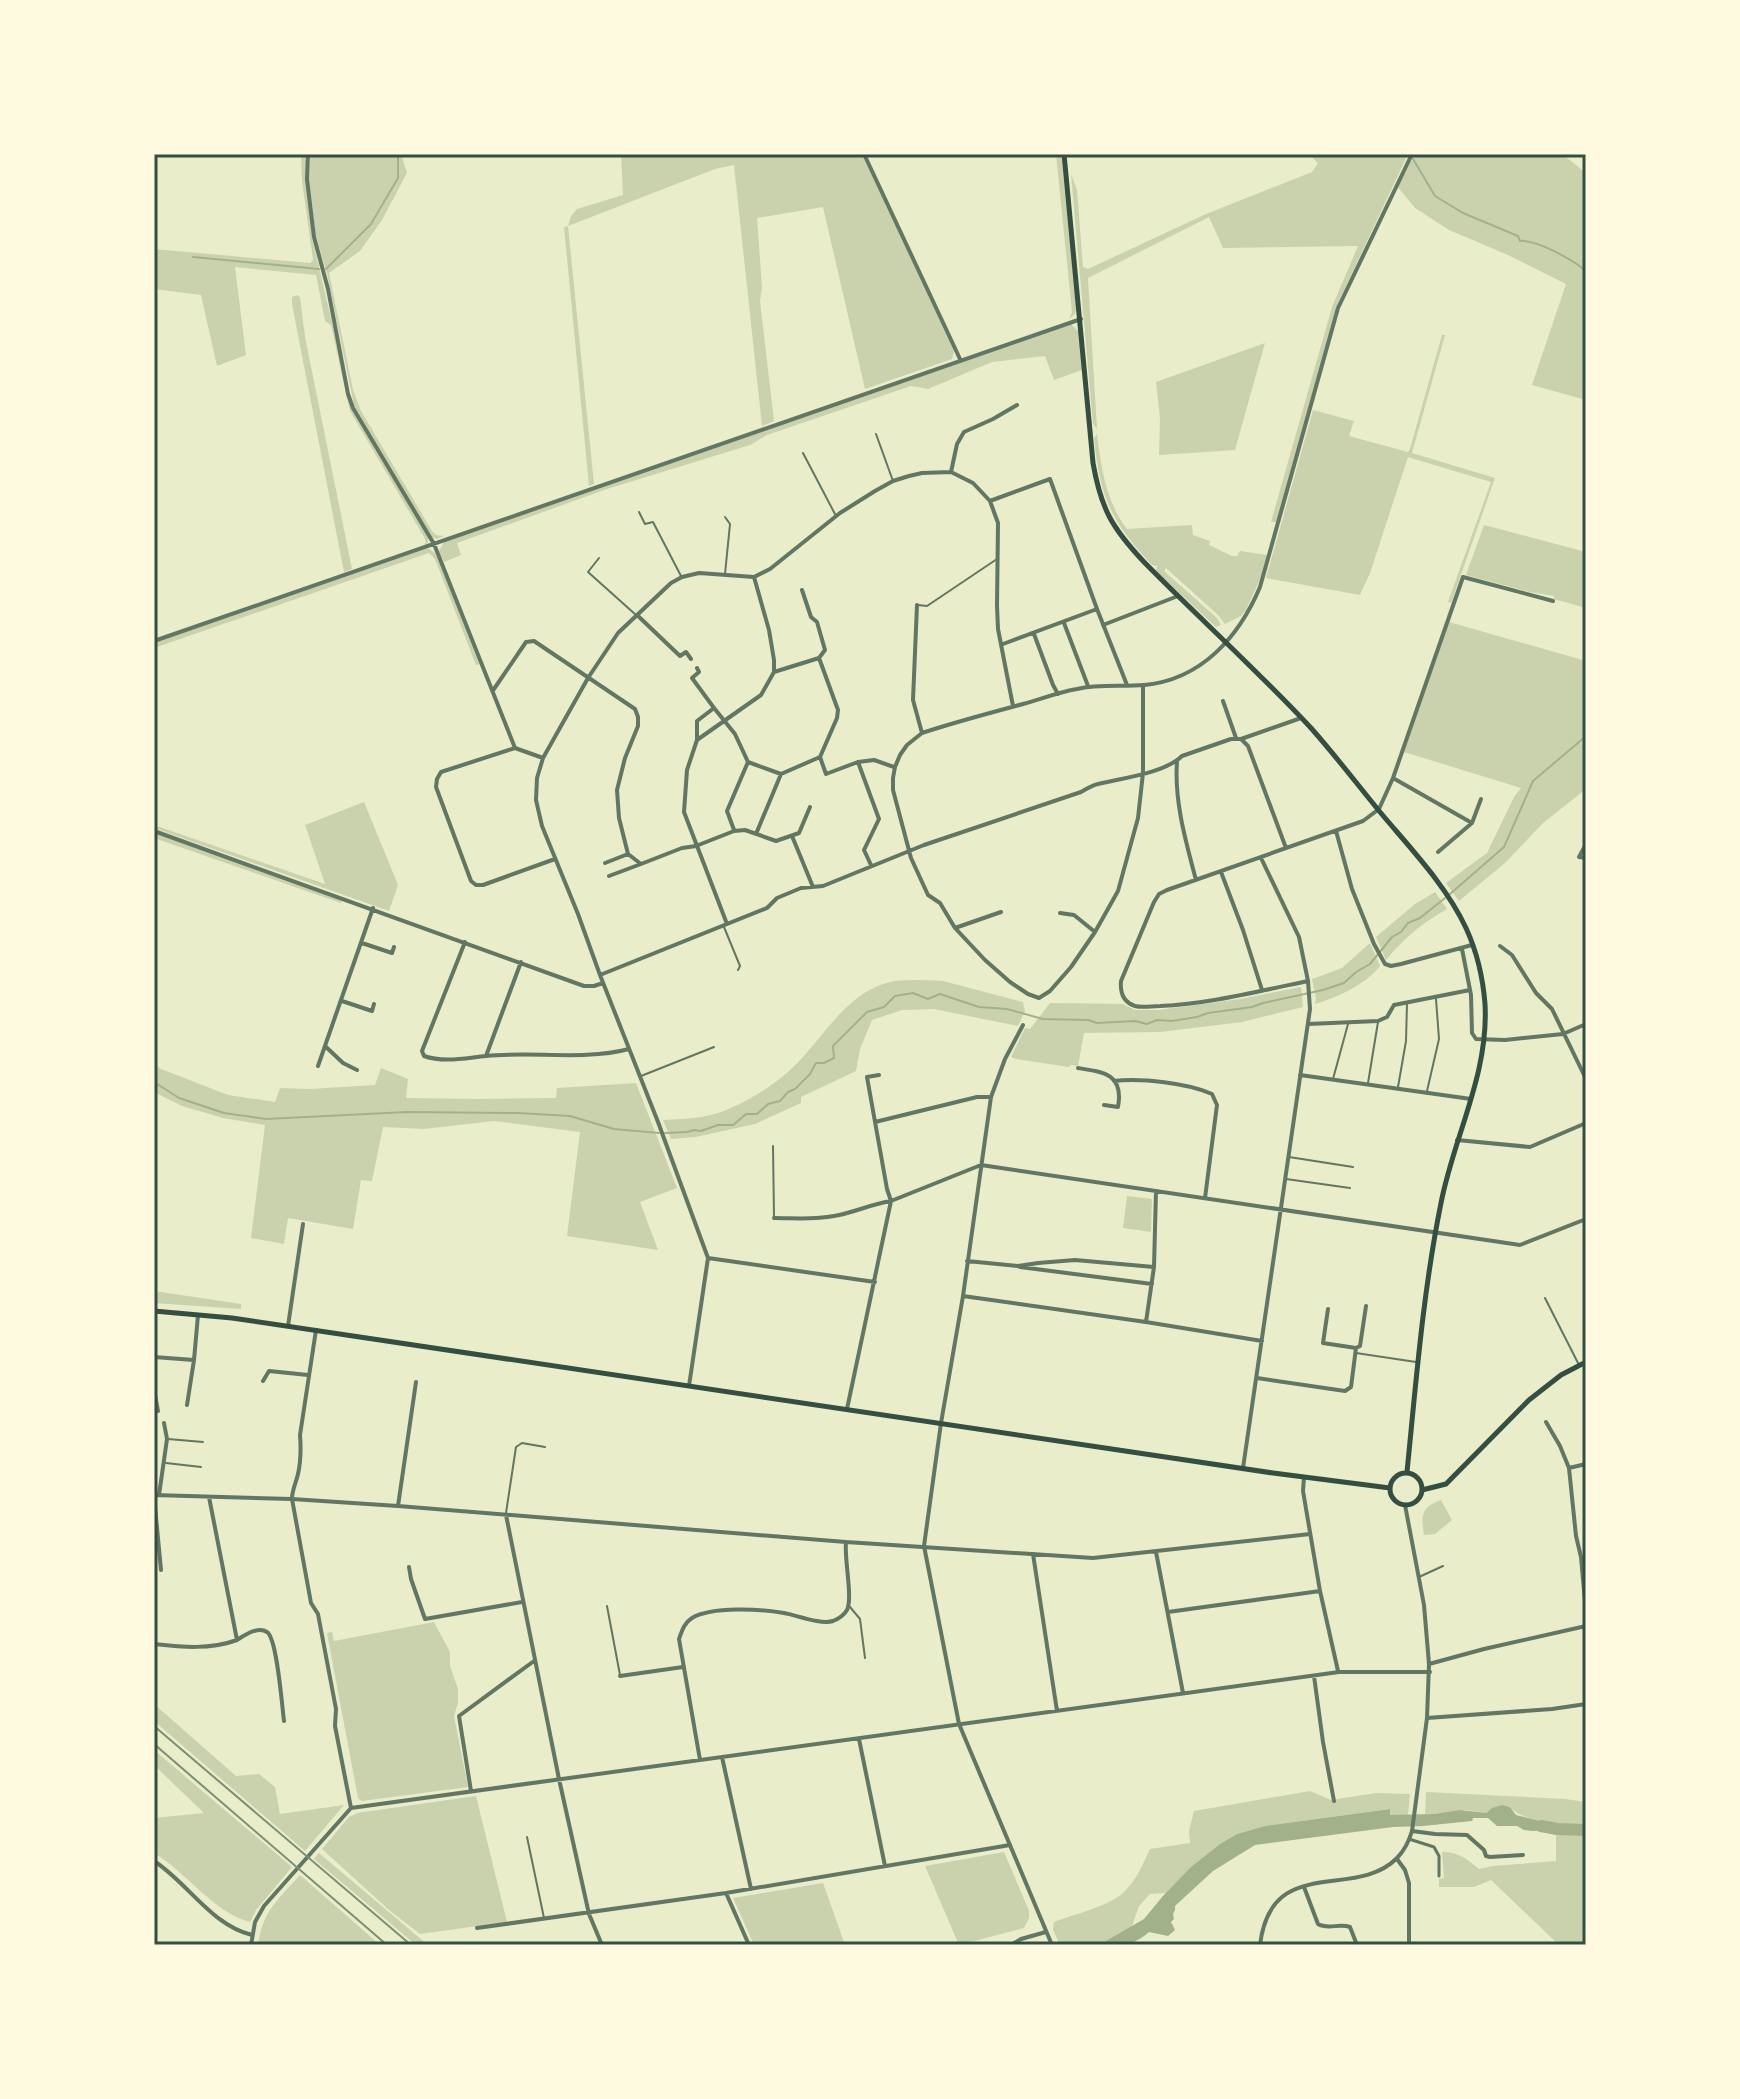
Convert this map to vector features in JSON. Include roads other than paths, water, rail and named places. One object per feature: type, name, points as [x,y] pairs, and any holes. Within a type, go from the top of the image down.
[{"type":"main road","points":[[1064,154],[1093,463],[1108,516],[1124,540],[1301,718],[1346,768],[1450,901],[1465,925],[1480,971],[1484,996],[1481,1063],[1451,1158],[1435,1233],[1423,1310],[1407,1472]]},
{"type":"main road","points":[[154,1311],[316,1330],[1390,1488]]},
{"type":"main road","points":[[1422,1490],[1446,1484],[1529,1400],[1561,1375],[1586,1362]]},
{"type":"main road","points":[[1407,1472],[1420,1480],[1422,1490],[1415,1502],[1405,1505],[1392,1498],[1390,1488],[1393,1478],[1407,1472]]},
{"type":"street","points":[[308,154],[307,179],[314,237],[328,289],[348,394],[360,420],[434,544],[515,748]]},
{"type":"street","points":[[864,154],[960,359]]},
{"type":"street","points":[[1143,685],[1143,773],[1138,818],[1118,891],[1071,967],[1050,991],[1037,998],[1010,982],[985,960],[955,928],[940,903],[928,895],[911,858],[893,790],[895,767],[907,745],[922,733],[1088,686],[1143,685],[1166,681],[1187,674],[1225,644],[1245,617],[1260,587],[1338,308],[1412,154]]},
{"type":"street","points":[[154,641],[1081,319]]},
{"type":"street","points":[[951,472],[957,444],[964,432],[1017,405]]},
{"type":"street","points":[[689,1386],[708,1258],[542,826],[536,800],[537,778],[543,758],[588,678],[618,633],[671,583],[699,573],[754,577],[770,569],[836,516],[893,481],[922,473],[951,472],[973,483],[990,501],[998,523],[998,629],[1013,706]]},
{"type":"street","points":[[990,501],[1050,479],[1127,685]]},
{"type":"street","points":[[697,740],[761,695],[774,672],[769,630],[754,577]]},
{"type":"street","points":[[1308,984],[1173,1005],[1140,1007],[1124,998],[1121,981],[1159,894],[1363,821],[1379,809],[1393,778],[1463,577],[1553,601]]},
{"type":"street","points":[[774,672],[819,658],[825,650],[817,622],[811,617],[802,590]]},
{"type":"street","points":[[1103,625],[1178,596]]},
{"type":"street","points":[[917,605],[913,700],[922,733]]},
{"type":"street","points":[[1003,644],[1097,609]]},
{"type":"street","points":[[637,615],[680,656],[686,652],[691,659]]},
{"type":"street","points":[[1064,623],[1088,686]]},
{"type":"street","points":[[1034,634],[1058,694]]},
{"type":"street","points":[[493,690],[526,642],[534,641],[635,709],[638,726],[617,790],[619,818],[628,854],[641,864]]},
{"type":"street","points":[[697,668],[699,672],[692,678],[735,734],[748,762],[781,774],[820,757],[837,718],[838,710],[819,658]]},
{"type":"street","points":[[1223,701],[1238,738],[1248,746],[1286,848]]},
{"type":"street","points":[[714,708],[697,721],[697,740],[687,770],[684,812],[725,925]]},
{"type":"street","points":[[600,975],[767,908],[777,898],[801,888],[823,886],[909,850],[1301,718]]},
{"type":"street","points":[[543,758],[515,748],[441,772],[436,787],[471,881],[476,885],[555,859]]},
{"type":"street","points":[[820,757],[826,774],[858,762],[874,760],[895,767]]},
{"type":"street","points":[[734,831],[727,811],[748,762]]},
{"type":"street","points":[[858,762],[879,819],[864,850],[871,865]]},
{"type":"street","points":[[1177,762],[1183,827],[1196,880]]},
{"type":"street","points":[[756,834],[781,774]]},
{"type":"street","points":[[1393,778],[1472,823]]},
{"type":"street","points":[[1438,852],[1472,823],[1481,799]]},
{"type":"street","points":[[609,876],[734,831],[745,830],[776,841],[792,836],[799,833],[810,807]]},
{"type":"street","points":[[154,831],[584,986],[603,983]]},
{"type":"street","points":[[1336,831],[1352,889],[1382,961],[1391,966],[1472,945]]},
{"type":"street","points":[[792,836],[813,887]]},
{"type":"street","points":[[1586,844],[1579,857],[1586,858]]},
{"type":"street","points":[[605,863],[628,854]]},
{"type":"street","points":[[1243,1468],[1310,1000],[1299,937],[1261,858]]},
{"type":"street","points":[[1221,872],[1262,990]]},
{"type":"street","points":[[318,1066],[373,908]]},
{"type":"street","points":[[955,928],[1001,912]]},
{"type":"street","points":[[1060,913],[1074,915],[1095,932]]},
{"type":"street","points":[[465,941],[422,1051],[424,1056],[462,1060],[486,1056],[608,1054],[629,1049]]},
{"type":"street","points":[[361,943],[393,950],[390,959]]},
{"type":"street","points":[[1500,946],[1512,955],[1536,993],[1552,1009],[1586,1079]]},
{"type":"street","points":[[1462,948],[1470,990],[1472,1033],[1476,1039],[1484,1041],[1563,1034],[1586,1024]]},
{"type":"street","points":[[486,1056],[521,962]]},
{"type":"street","points":[[1308,1024],[1378,1021],[1387,1017],[1394,1005],[1470,990]]},
{"type":"street","points":[[341,1000],[373,1008],[369,1017]]},
{"type":"street","points":[[1023,1025],[1005,1059],[991,1097],[924,1546],[959,1724],[1052,1945]]},
{"type":"street","points":[[325,1046],[343,1063],[357,1070]]},
{"type":"street","points":[[1078,1068],[1104,1072],[1114,1081],[1121,1094],[1118,1107],[1104,1105]]},
{"type":"street","points":[[847,1409],[891,1201],[867,1077],[879,1075]]},
{"type":"street","points":[[1300,1075],[1471,1099]]},
{"type":"street","points":[[1114,1081],[1132,1079],[1200,1088],[1212,1094],[1217,1105],[1205,1198]]},
{"type":"street","points":[[875,1122],[977,1097],[991,1097]]},
{"type":"street","points":[[1457,1140],[1524,1148],[1586,1123]]},
{"type":"street","points":[[774,1218],[833,1216],[891,1201],[981,1165],[1520,1245],[1586,1220]]},
{"type":"street","points":[[1146,1322],[1154,1267],[1156,1191]]},
{"type":"street","points":[[288,1326],[303,1224]]},
{"type":"street","points":[[708,1258],[875,1282]]},
{"type":"street","points":[[1018,1266],[1075,1260],[1154,1267]]},
{"type":"street","points":[[967,1261],[1152,1284]]},
{"type":"street","points":[[963,1296],[1262,1341]]},
{"type":"street","points":[[1257,1378],[1345,1391],[1351,1387],[1366,1306]]},
{"type":"street","points":[[1328,1309],[1323,1343],[1356,1351]]},
{"type":"street","points":[[187,1405],[198,1315]]},
{"type":"street","points":[[316,1330],[292,1499],[311,1603],[318,1614],[330,1675],[336,1709],[335,1726],[351,1808]]},
{"type":"street","points":[[154,1357],[194,1360]]},
{"type":"street","points":[[263,1381],[269,1371],[308,1375]]},
{"type":"street","points":[[398,1506],[416,1382]]},
{"type":"street","points":[[154,1389],[158,1411]]},
{"type":"street","points":[[1546,1422],[1569,1468],[1586,1613],[1586,1648]]},
{"type":"street","points":[[161,1570],[156,1495],[167,1439],[164,1423]]},
{"type":"street","points":[[1569,1468],[1586,1464]]},
{"type":"street","points":[[1304,1477],[1303,1491],[1320,1591],[1339,1672]]},
{"type":"street","points":[[156,1495],[398,1506],[846,1542],[1093,1558],[1310,1534]]},
{"type":"street","points":[[209,1497],[237,1640]]},
{"type":"street","points":[[1260,1945],[1264,1923],[1280,1898],[1304,1887],[1381,1870],[1397,1859],[1413,1829],[1430,1672],[1419,1577],[1405,1505]]},
{"type":"street","points":[[506,1515],[589,1914],[602,1945]]},
{"type":"street","points":[[700,1760],[679,1639],[683,1627],[699,1615],[733,1610],[780,1612],[829,1622],[844,1614],[849,1606],[844,1556],[846,1542]]},
{"type":"street","points":[[1579,1546],[1586,1544]]},
{"type":"street","points":[[1156,1552],[1183,1693]]},
{"type":"street","points":[[1033,1554],[1057,1711]]},
{"type":"street","points":[[409,1567],[425,1619],[522,1602]]},
{"type":"street","points":[[1168,1612],[1320,1591]]},
{"type":"street","points":[[1429,1664],[1586,1627]]},
{"type":"street","points":[[154,1644],[211,1647],[265,1630],[270,1634],[274,1649],[284,1721]]},
{"type":"street","points":[[471,1791],[459,1716],[534,1661]]},
{"type":"street","points":[[620,1676],[683,1667]]},
{"type":"street","points":[[251,1945],[255,1922],[264,1906],[351,1808],[1339,1672],[1430,1672]]},
{"type":"street","points":[[1314,1676],[1334,1801]]},
{"type":"street","points":[[1427,1718],[1586,1704]]},
{"type":"street","points":[[859,1738],[885,1866]]},
{"type":"street","points":[[722,1757],[751,1889]]},
{"type":"street","points":[[1413,1829],[1435,1834],[1467,1835],[1490,1857],[1523,1855]]},
{"type":"street","points":[[1409,1839],[1434,1847],[1439,1856],[1439,1876]]},
{"type":"street","points":[[477,1928],[726,1893],[1010,1845]]},
{"type":"street","points":[[1397,1859],[1409,1883],[1409,1945]]},
{"type":"street","points":[[154,1861],[168,1870],[223,1922],[238,1932],[252,1935]]},
{"type":"street","points":[[1304,1887],[1318,1924],[1350,1927],[1357,1945]]},
{"type":"street","points":[[726,1893],[749,1945]]},
{"type":"street","points":[[1011,1945],[1046,1932]]},
{"type":"lane","points":[[876,434],[893,481]]},
{"type":"lane","points":[[803,453],[836,516]]},
{"type":"lane","points":[[639,512],[645,524],[653,522],[682,577]]},
{"type":"lane","points":[[725,517],[730,524],[725,575]]},
{"type":"lane","points":[[599,558],[588,572],[637,615]]},
{"type":"lane","points":[[917,605],[927,606],[997,559]]},
{"type":"lane","points":[[725,925],[740,966],[738,970]]},
{"type":"lane","points":[[1427,1093],[1439,1039],[1436,996]]},
{"type":"lane","points":[[1398,1089],[1405,1056],[1407,1002]]},
{"type":"lane","points":[[1368,1084],[1378,1021]]},
{"type":"lane","points":[[1333,1080],[1348,1024]]},
{"type":"lane","points":[[640,1076],[714,1047]]},
{"type":"lane","points":[[773,1146],[774,1218]]},
{"type":"lane","points":[[1288,1157],[1353,1167]]},
{"type":"lane","points":[[1285,1179],[1350,1188]]},
{"type":"lane","points":[[1545,1298],[1579,1364]]},
{"type":"lane","points":[[1356,1351],[1417,1363]]},
{"type":"lane","points":[[167,1439],[203,1442]]},
{"type":"lane","points":[[506,1515],[516,1447],[522,1443],[545,1447]]},
{"type":"lane","points":[[164,1463],[201,1467]]},
{"type":"lane","points":[[1419,1577],[1443,1566]]},
{"type":"lane","points":[[607,1606],[620,1676]]},
{"type":"lane","points":[[849,1606],[860,1619],[865,1658]]},
{"type":"lane","points":[[527,1837],[545,1920]]},
{"type":"waterway","points":[[1410,154],[1435,196],[1463,213],[1518,236],[1520,241],[1554,251],[1586,271]]},
{"type":"waterway","points":[[326,269],[371,224],[398,178],[398,155]]},
{"type":"waterway","points":[[193,257],[319,269]]},
{"type":"waterway","points":[[1450,894],[1504,847],[1533,781],[1586,736]]},
{"type":"waterway","points":[[665,1133],[733,1125],[746,1114],[757,1114],[768,1104],[780,1101],[810,1074],[816,1063],[834,1058],[833,1046],[867,1012],[884,1007],[895,996],[913,993],[928,999],[940,994],[979,1007],[1007,1009],[1043,1019],[1097,1023],[1135,1021],[1147,1024],[1157,1020],[1197,1017],[1252,1007],[1344,983],[1370,964],[1408,923],[1420,918],[1445,898]]},
{"type":"waterway","points":[[154,1082],[179,1098],[224,1113],[266,1119],[407,1112],[518,1113],[570,1116],[614,1129],[659,1133]]},
{"type":"waterway","points":[[1541,1826],[1586,1830]]},
{"type":"railway","points":[[154,1726],[411,1945]]},
{"type":"railway","points":[[154,1744],[387,1945]]}]
